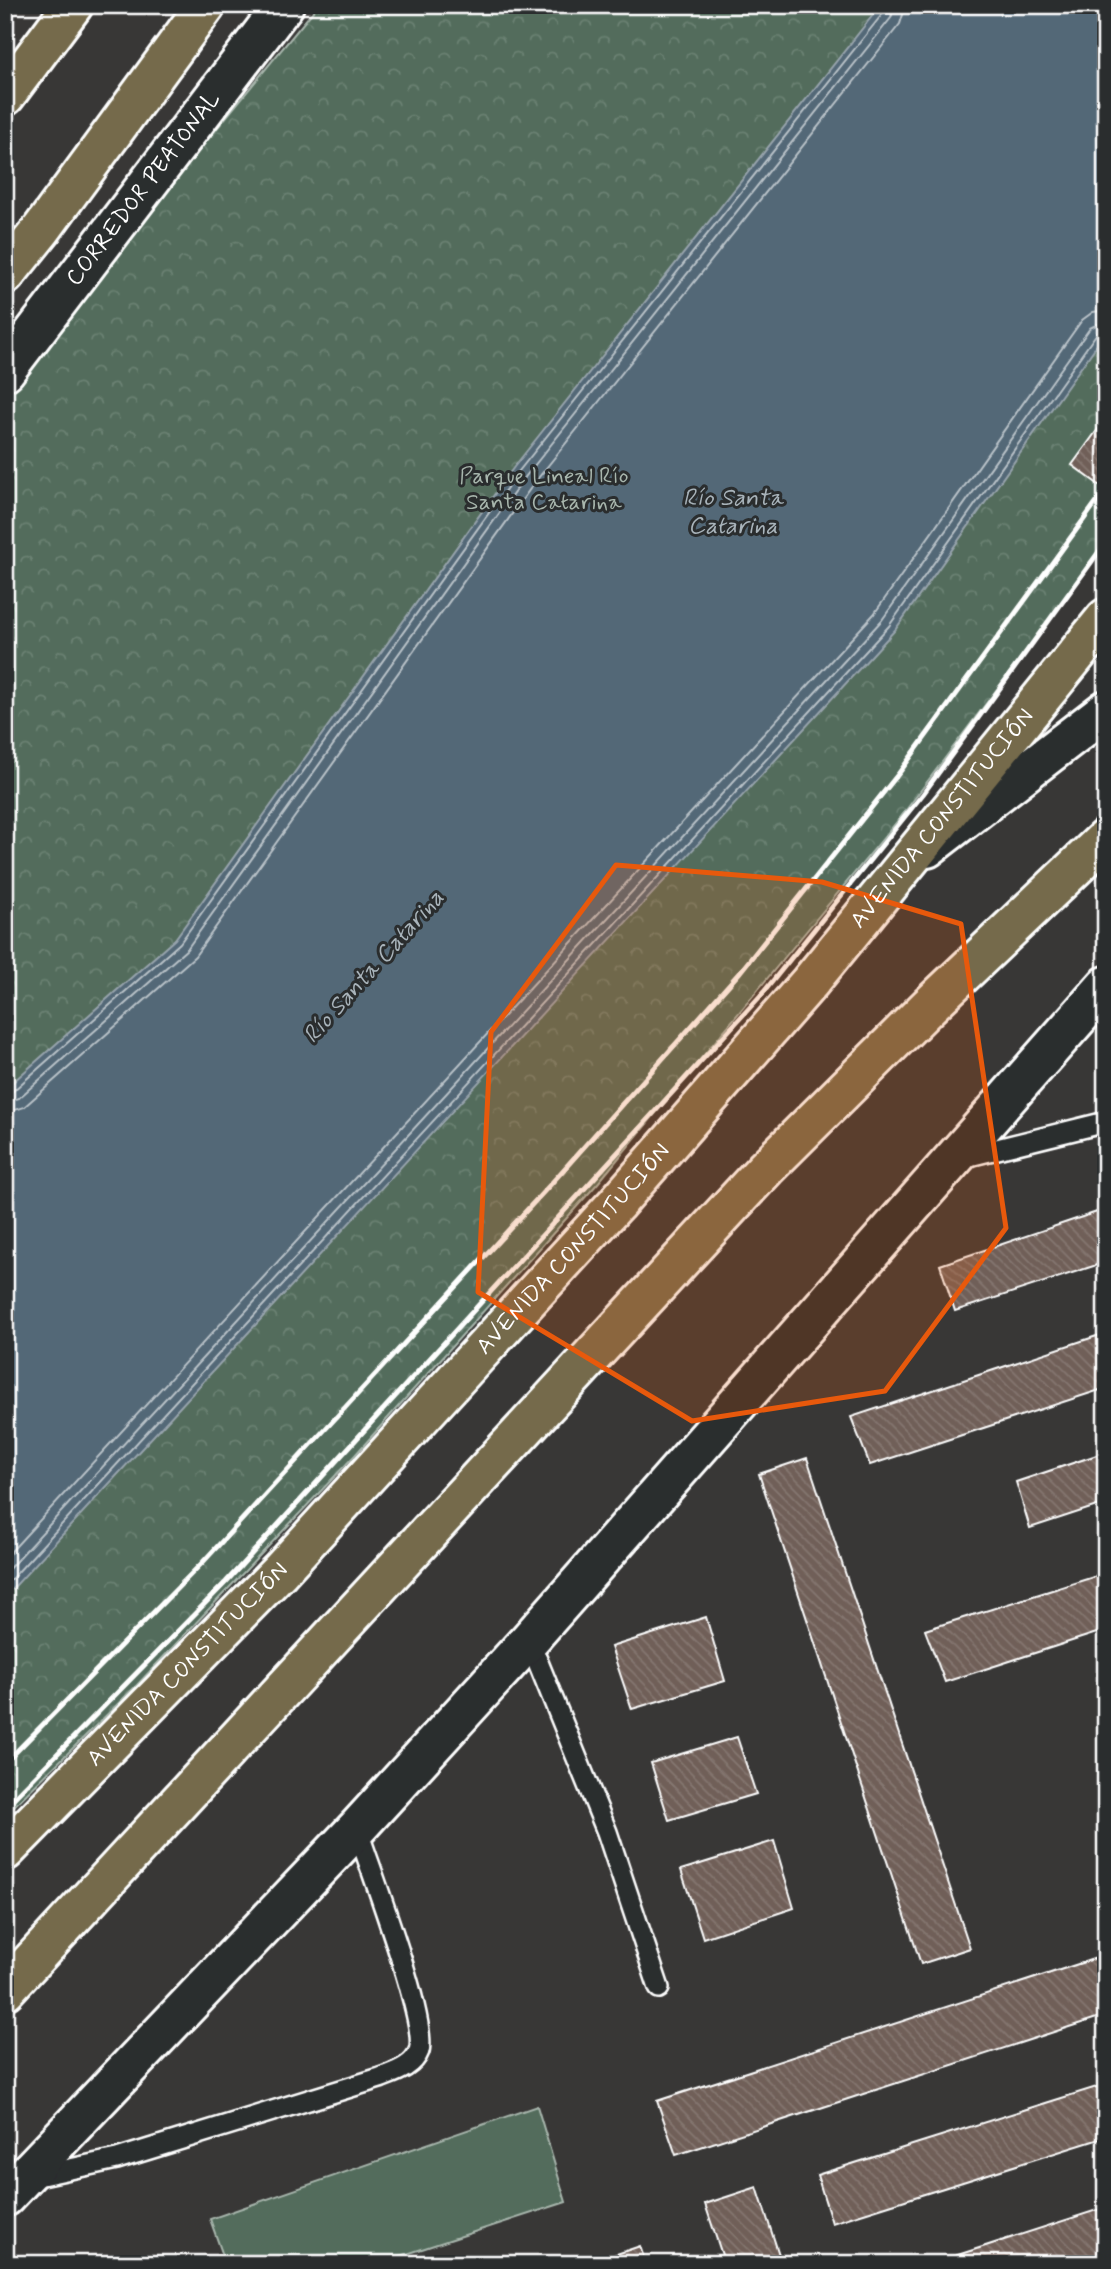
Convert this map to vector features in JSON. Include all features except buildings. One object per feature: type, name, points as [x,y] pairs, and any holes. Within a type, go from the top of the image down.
[{"type":"highway","points":[[5,96],[73,5]]},
{"type":"highway","points":[[5,275],[42,229],[206,5]]},
{"type":"highway","name":"AVENIDA CONSTITUCIÓN","points":[[5,1851],[280,1571],[607,1215],[810,982],[912,860],[1106,618]]},
{"type":"highway","points":[[5,1990],[757,1178],[929,1006],[1106,838]]},
{"type":"street","name":"CORREDOR PEATONAL","points":[[5,372],[284,5]]},
{"type":"street","points":[[912,860],[1106,710]]},
{"type":"street","points":[[14,2188],[357,1829],[529,1640],[1106,986]]},
{"type":"lane","points":[[951,1160],[1106,1122]]},
{"type":"lane","points":[[529,1640],[607,1832],[659,1988]]},
{"type":"lane","points":[[14,2188],[117,2160],[380,2078],[415,2059],[420,2048],[415,2009],[357,1829]]},
{"type":"highlighted area","points":[[616,865],[822,882],[961,924],[1006,1228],[885,1391],[692,1421],[478,1292],[491,1032]]},
{"type":"green space","name":"Parque Lineal Río Santa Catarina","points":[[318,5],[1106,5],[1106,544],[900,818],[598,1183],[355,1455],[137,1685],[5,1815],[5,397],[169,187]]},
{"type":"green space","points":[[537,2106],[566,2202],[376,2264],[226,2264],[210,2219]]},
{"type":"water","name":"Río Santa Catarina","points":[[881,5],[1106,5],[1106,332],[895,630],[5,1597],[5,1089],[175,939],[514,467]]},
{"type":"railway","points":[[5,1763],[203,1562],[549,1186],[740,972],[899,773],[1106,489]]},
{"type":"railway","points":[[5,1807],[226,1582],[763,993],[923,794],[1106,542]]}]
